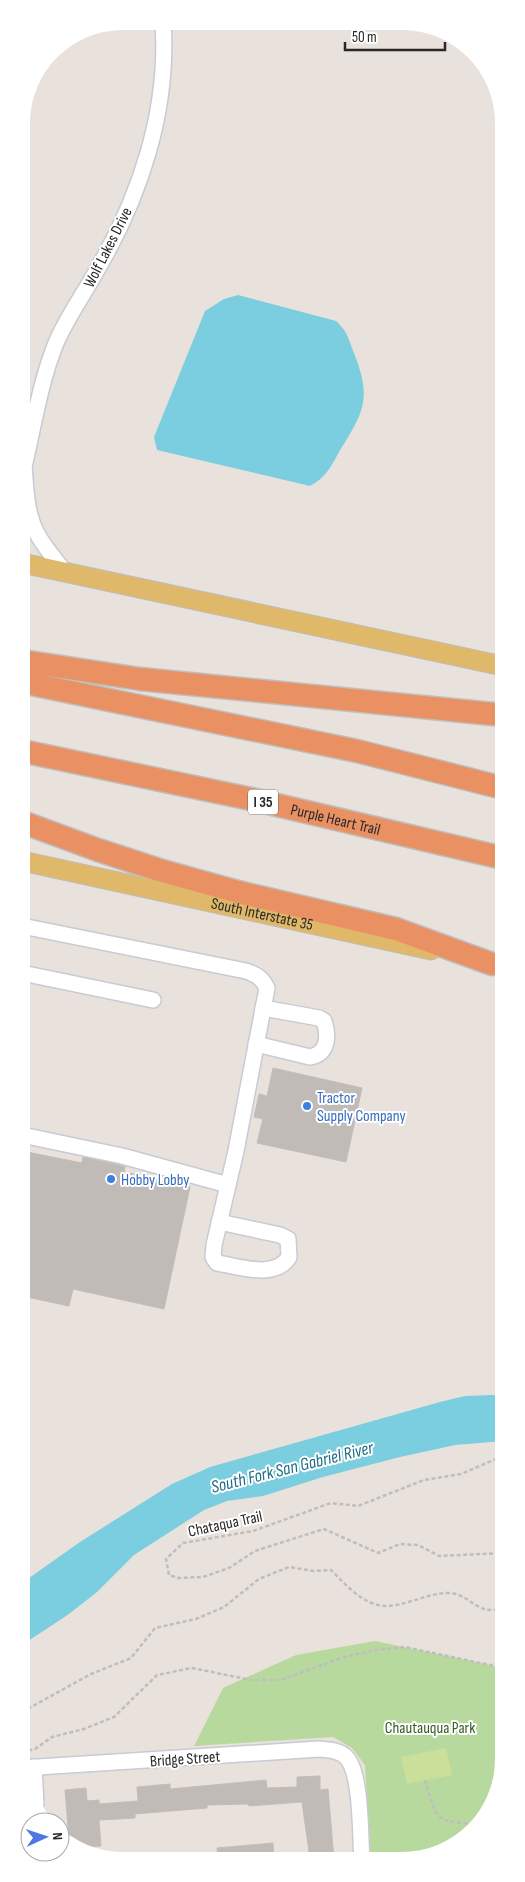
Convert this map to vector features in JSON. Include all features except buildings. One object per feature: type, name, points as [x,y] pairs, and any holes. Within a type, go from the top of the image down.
[{"type":"highway","points":[[30,662],[140,680],[495,714]]},
{"type":"highway","points":[[30,684],[357,751],[495,786]]},
{"type":"highway","name":"Purple Heart Trail","points":[[30,753],[251,799],[495,856]]},
{"type":"highway","points":[[30,825],[159,870],[238,892],[396,929],[495,965]]},
{"type":"main road","points":[[30,565],[495,664]]},
{"type":"main road","points":[[30,859],[56,867]]},
{"type":"main road","name":"South Interstate 35","points":[[30,862],[495,965]]},
{"type":"street","name":"Wolf Lakes Drive","points":[[30,440],[45,376],[57,342],[117,234],[154,135],[162,92],[165,46],[164,30]]},
{"type":"street","name":"Wolf Lakes Drive","points":[[30,515],[38,537],[64,572]]},
{"type":"street","points":[[30,928],[252,973],[264,981],[267,988],[219,1222],[213,1257],[217,1263],[264,1270],[277,1267],[289,1257],[288,1239],[280,1235],[219,1222]]},
{"type":"street","points":[[30,975],[154,1000]]},
{"type":"street","points":[[256,1044],[310,1057],[316,1056],[324,1049],[328,1039],[324,1021],[319,1018],[263,1008]]},
{"type":"street","points":[[30,1137],[122,1156],[228,1184]]},
{"type":"street","name":"Bridge Street","points":[[31,1767],[319,1749],[335,1751],[346,1756],[354,1771],[361,1852]]},
{"type":"path","name":"Chataqua Trail","points":[[495,1459],[460,1474],[424,1480],[358,1506],[331,1503],[253,1531],[183,1543],[166,1560],[169,1575],[179,1578],[203,1577],[229,1568],[255,1551],[324,1529],[378,1553],[400,1544],[418,1545],[439,1556],[495,1553]]},
{"type":"path","points":[[30,1708],[91,1674],[131,1658],[155,1628],[196,1619],[224,1607],[259,1580],[289,1567],[314,1571],[331,1570],[353,1591],[372,1604],[395,1606],[419,1598],[450,1593],[462,1596],[485,1610],[495,1609]]},
{"type":"path","points":[[30,1750],[35,1749],[52,1737],[84,1729],[114,1717],[157,1675],[192,1668],[251,1680],[281,1680],[344,1657],[405,1647],[495,1665]]},
{"type":"path","points":[[424,1780],[431,1804],[442,1819],[456,1824],[469,1824]]},
{"type":"green space","name":"Chautauqua Park","points":[[375,1641],[495,1666],[495,1765],[492,1783],[483,1805],[468,1825],[454,1836],[426,1849],[402,1852],[370,1852],[365,1765],[352,1748],[333,1737],[194,1746],[223,1688],[296,1655]]},
{"type":"green space","points":[[446,1748],[452,1775],[407,1784],[401,1757]]},
{"type":"water","points":[[238,295],[336,321],[349,339],[363,382],[363,405],[354,426],[330,467],[324,476],[310,486],[157,450],[154,437],[205,311],[224,299]]},
{"type":"water","name":"South Fork San Gabriel River","points":[[495,1395],[495,1442],[455,1445],[400,1457],[323,1477],[263,1496],[227,1501],[204,1510],[134,1555],[97,1592],[69,1614],[30,1640],[30,1577],[80,1542],[172,1484],[210,1467],[465,1396]]},
{"type":"place","name":"Tractor Supply Company","points":[[307,1106]]},
{"type":"place","name":"Hobby Lobby","points":[[111,1179]]}]
